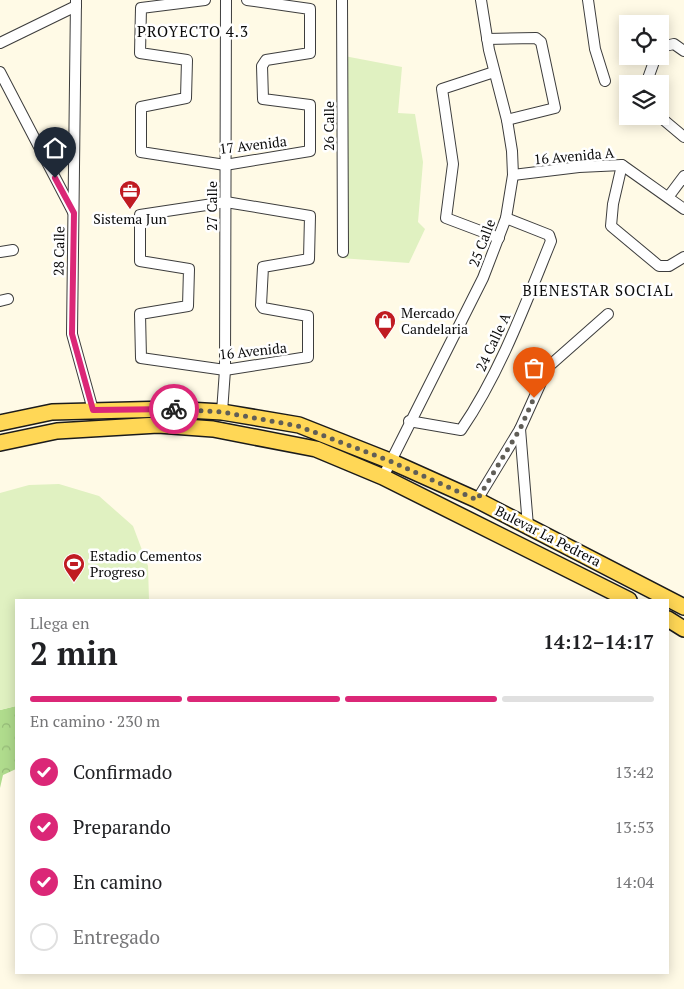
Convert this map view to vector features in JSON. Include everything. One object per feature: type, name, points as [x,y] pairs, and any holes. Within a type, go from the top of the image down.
[{"type":"main road","name":"Bulevar La Pedrera","points":[[0,423],[52,412],[169,408],[222,412],[298,426],[390,461],[477,500],[669,599]]},
{"type":"main road","name":"Bulevar La Pedrera","points":[[0,443],[66,430],[158,425],[213,429],[316,449],[383,477],[627,599]]},
{"type":"main road","name":"Bulevar La Pedrera","points":[[669,599],[684,607]]},
{"type":"main road","points":[[669,620],[684,629]]},
{"type":"street","name":"17 Avenida","points":[[205,0],[141,8],[140,53],[187,60],[186,98],[141,107],[141,152],[225,165],[310,151],[310,105],[265,100],[263,96],[262,66],[266,60],[310,53],[310,10],[247,0]]},
{"type":"street","name":"27 Calle","points":[[222,412],[225,370],[226,0]]},
{"type":"street","name":"26 Calle","points":[[342,0],[343,252]]},
{"type":"street","name":"25 Calle","points":[[383,477],[409,421],[483,278],[506,218],[513,175],[507,120],[494,72],[481,0]]},
{"type":"street","points":[[588,0],[595,49],[605,81]]},
{"type":"street","points":[[0,43],[76,3]]},
{"type":"street","name":"28 Calle","points":[[76,3],[72,334],[93,410]]},
{"type":"street","points":[[487,39],[536,38],[541,42],[555,108],[507,120]]},
{"type":"street","points":[[669,45],[674,44],[684,51]]},
{"type":"street","points":[[0,72],[74,213]]},
{"type":"street","points":[[494,72],[442,89],[453,164],[446,218],[499,238]]},
{"type":"street","points":[[669,124],[684,137]]},
{"type":"street","points":[[622,165],[611,214],[610,223],[613,228],[659,266],[669,266],[684,257]]},
{"type":"street","name":"16 Avenida A","points":[[513,175],[579,167],[622,165],[669,196],[684,209]]},
{"type":"street","points":[[669,196],[684,176]]},
{"type":"street","name":"16 Avenida","points":[[226,202],[309,215],[309,259],[263,267],[262,307],[308,316],[308,357],[225,370],[141,358],[140,314],[188,306],[189,269],[140,261],[140,216],[226,202]]},
{"type":"street","name":"24 Calle A","points":[[409,421],[462,429],[495,372],[551,241],[548,235],[506,218]]},
{"type":"street","points":[[0,252],[13,250]]},
{"type":"street","points":[[477,500],[520,429],[548,367],[608,314]]},
{"type":"street","points":[[520,429],[528,526]]},
{"type":"green space","points":[[339,55],[402,67],[398,113],[415,114],[423,162],[418,222],[425,229],[409,263],[340,258]]},
{"type":"green space","name":"Estadio Cementos Progreso","points":[[59,484],[99,496],[133,526],[148,566],[149,599],[15,599],[15,706],[0,710],[0,493],[29,485]]},
{"type":"green space","points":[[15,706],[15,769],[3,775],[0,788],[0,710]]},
{"type":"way so far","points":[[174,409],[222,412],[298,426],[390,461],[477,500],[520,429],[534,398]]},
{"type":"place","name":"Sistema Jun","points":[[130,210]]},
{"type":"place","name":"Mercado Candelaria","points":[[385,340]]},
{"type":"place","name":"Estadio Cementos Progreso","points":[[74,583]]},
{"type":"district","name":"PROYECTO 4.3","points":[[193,32]]},
{"type":"district","name":"BIENESTAR SOCIAL","points":[[598,291]]},
{"type":"route","points":[[55,178],[74,213],[72,334],[93,410],[174,409]]}]
